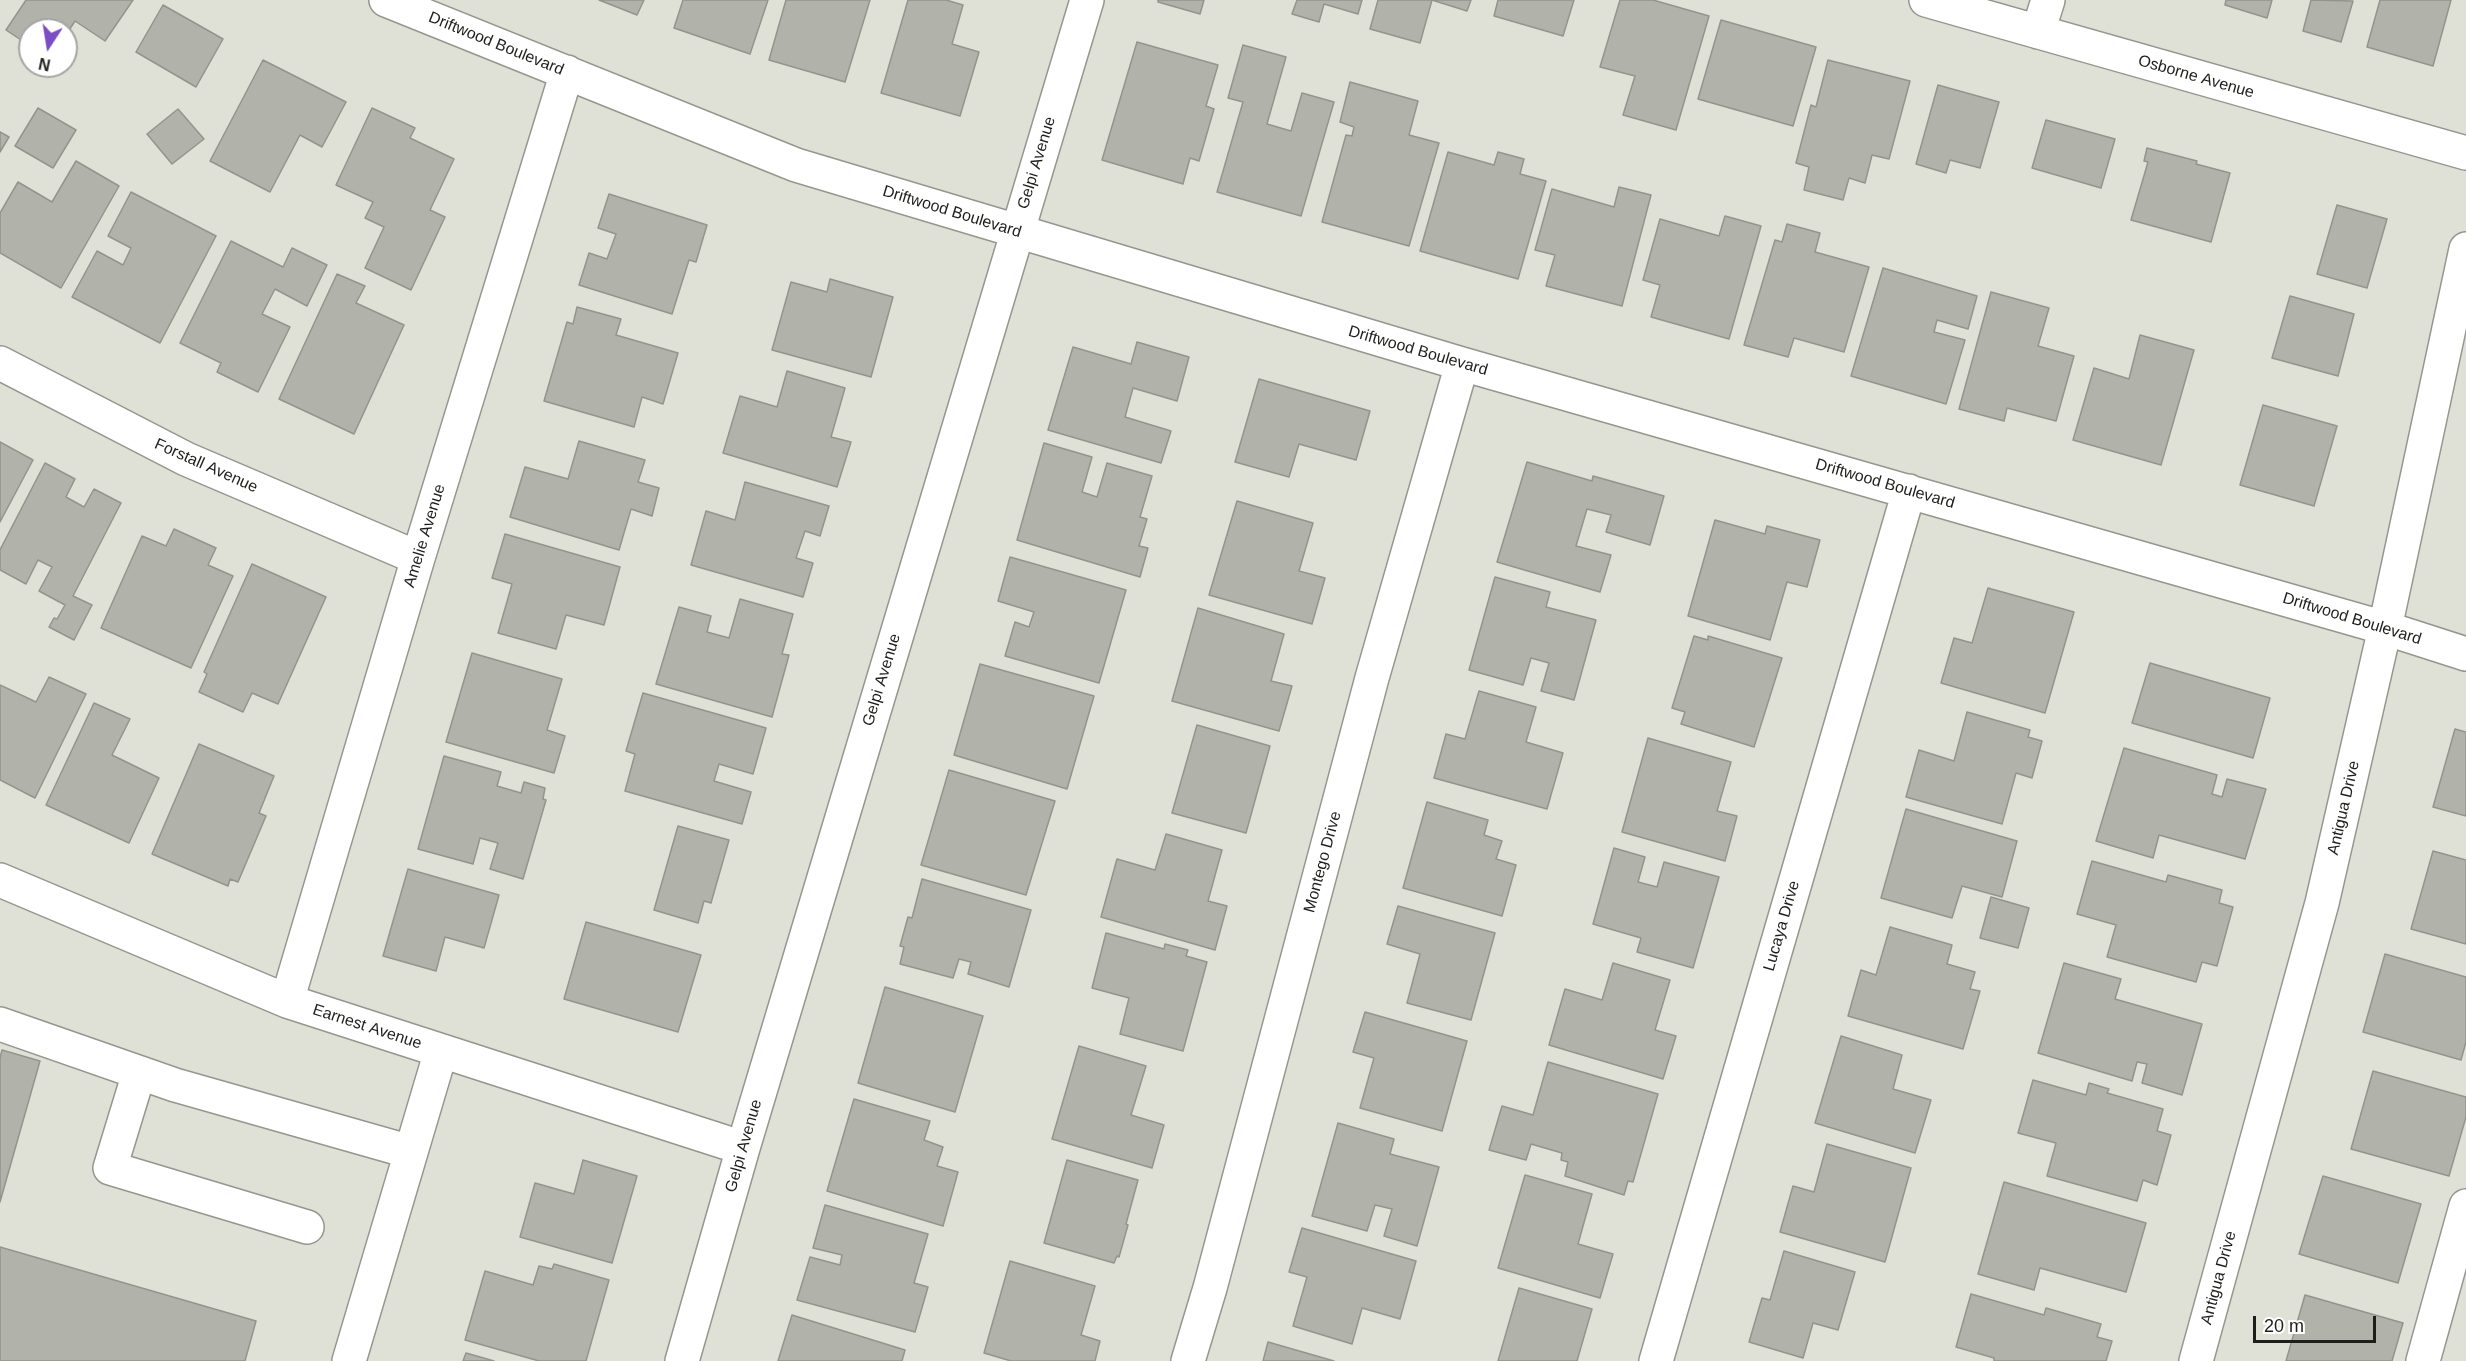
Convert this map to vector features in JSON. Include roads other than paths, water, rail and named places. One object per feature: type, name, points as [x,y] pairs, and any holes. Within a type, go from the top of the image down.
[{"type":"street","name":"Driftwood Boulevard","points":[[386,0],[796,165],[1462,364],[1909,490],[2385,628],[2466,654]]},
{"type":"street","name":"Gelpi Avenue","points":[[682,1361],[743,1148],[1086,0]]},
{"type":"street","name":"Osborne Avenue","points":[[1926,0],[2466,153]]},
{"type":"street","points":[[2038,32],[2048,0]]},
{"type":"street","name":"Amelie Avenue","points":[[287,1001],[418,558],[567,72]]},
{"type":"street","name":"Antigua Drive","points":[[2196,1361],[2322,903],[2385,628],[2466,249]]},
{"type":"street","name":"Forstall Avenue","points":[[0,363],[186,459],[418,558]]},
{"type":"street","name":"Montego Drive","points":[[1188,1361],[1213,1277],[1372,678],[1462,364]]},
{"type":"street","name":"Lucaya Drive","points":[[1656,1361],[1909,490]]},
{"type":"street","name":"Earnest Avenue","points":[[0,880],[287,1001],[743,1148]]},
{"type":"street","points":[[0,1024],[176,1085],[411,1152]]},
{"type":"street","points":[[349,1361],[441,1051]]},
{"type":"street","points":[[139,1073],[110,1168],[307,1227]]},
{"type":"street","points":[[2422,1361],[2466,1206]]}]
